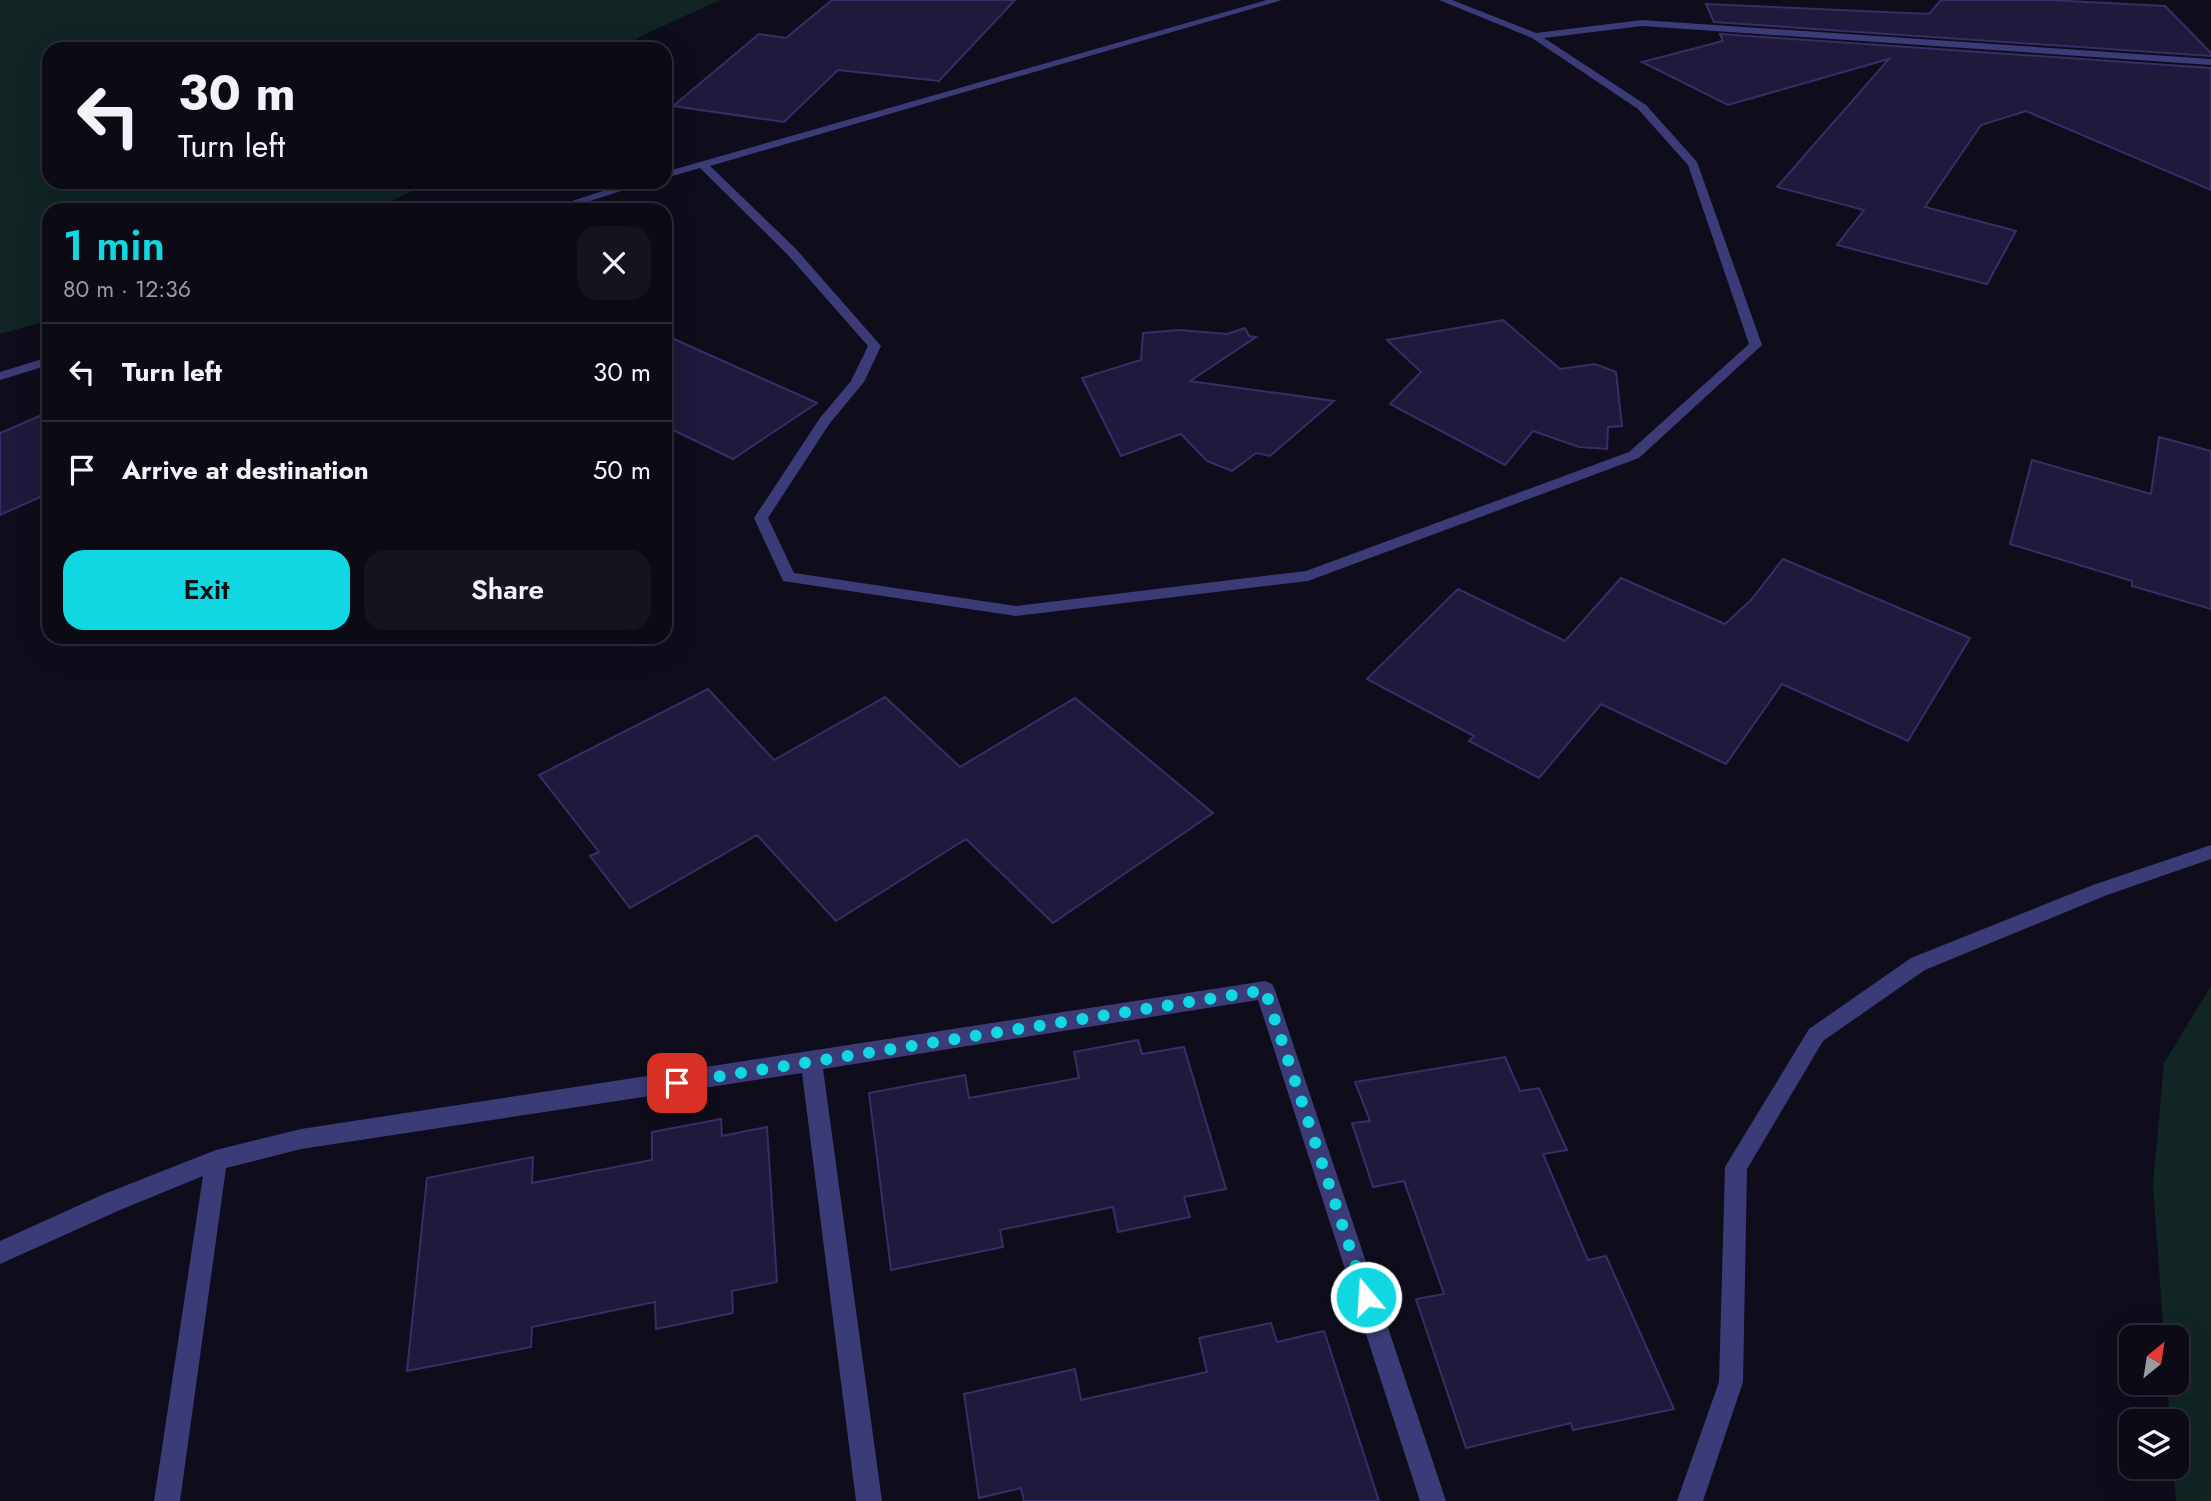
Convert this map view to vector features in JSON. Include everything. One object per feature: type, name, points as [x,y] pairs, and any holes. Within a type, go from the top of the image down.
[{"type":"street","points":[[672,173],[1278,0]]},
{"type":"street","points":[[702,164],[792,252],[874,346],[857,382],[825,421],[761,519],[788,577],[1016,611],[1308,576],[1634,455],[1756,345],[1693,164],[1642,107],[1535,36],[1444,0]]},
{"type":"street","points":[[1535,36],[1642,23],[2211,62]]},
{"type":"street","points":[[573,203],[620,189]]},
{"type":"street","points":[[0,376],[42,363]]},
{"type":"street","points":[[1690,1501],[1731,1381],[1736,1167],[1816,1035],[1918,964],[2100,890],[2211,852]]},
{"type":"street","points":[[0,1254],[112,1202],[216,1160],[301,1139],[1265,990],[1433,1501]]},
{"type":"street","points":[[811,1062],[869,1501]]},
{"type":"street","points":[[167,1501],[216,1160]]},
{"type":"green space","points":[[0,0],[720,0],[633,42],[42,42],[42,189],[416,189],[388,203],[42,203],[42,322],[0,334]]},
{"type":"green space","points":[[2211,986],[2211,1501],[2176,1501],[2174,1479],[2189,1479],[2189,1409],[2169,1409],[2168,1395],[2189,1395],[2189,1325],[2163,1325],[2153,1184],[2164,1063]]},
{"type":"building","points":[[832,0],[1015,0],[939,81],[838,70],[784,122],[673,106],[759,34],[786,38]]},
{"type":"building","points":[[1941,0],[2049,0],[2165,6],[2211,56],[1714,22],[1706,4],[1929,14]]},
{"type":"building","points":[[1720,34],[2211,68],[2211,190],[2026,111],[1981,125],[1925,207],[2016,231],[1987,284],[1837,245],[1864,210],[1777,187],[1889,59],[1728,105],[1642,62],[1723,41]]},
{"type":"building","points":[[1503,320],[1560,369],[1595,364],[1616,372],[1622,426],[1608,427],[1607,449],[1579,447],[1533,431],[1505,465],[1390,404],[1421,372],[1387,340]]},
{"type":"building","points":[[1245,328],[1249,336],[1256,337],[1190,381],[1334,401],[1270,456],[1256,453],[1232,471],[1207,461],[1181,434],[1121,456],[1082,378],[1141,360],[1143,333],[1179,330],[1227,334]]},
{"type":"building","points":[[672,338],[817,403],[733,459],[672,429]]},
{"type":"building","points":[[42,415],[42,496],[0,515],[0,433]]},
{"type":"building","points":[[2159,437],[2211,451],[2211,609],[2132,586],[2132,581],[2010,544],[2032,460],[2151,494]]},
{"type":"building","points":[[1783,559],[1970,638],[1908,741],[1782,684],[1726,764],[1601,704],[1539,778],[1469,741],[1474,736],[1367,679],[1458,589],[1565,641],[1621,578],[1725,624],[1751,600]]},
{"type":"building","points":[[708,689],[774,760],[885,697],[960,767],[1075,698],[1213,813],[1053,923],[966,839],[836,921],[757,835],[630,908],[590,856],[599,852],[539,775]]},
{"type":"building","points":[[1138,1040],[1142,1054],[1184,1047],[1226,1189],[1184,1197],[1190,1217],[1118,1232],[1113,1207],[1000,1230],[1003,1247],[891,1270],[869,1093],[965,1075],[969,1098],[1079,1078],[1074,1052]]},
{"type":"building","points":[[1505,1057],[1520,1091],[1539,1088],[1567,1150],[1543,1154],[1588,1260],[1606,1256],[1674,1409],[1573,1430],[1571,1423],[1466,1448],[1416,1299],[1444,1294],[1404,1181],[1373,1187],[1352,1123],[1370,1121],[1355,1082]]},
{"type":"building","points":[[721,1119],[722,1136],[767,1127],[777,1282],[732,1291],[733,1313],[656,1329],[655,1302],[532,1327],[531,1347],[407,1371],[427,1178],[533,1157],[532,1183],[652,1160],[652,1132]]},
{"type":"building","points":[[1271,1323],[1277,1342],[1324,1331],[1379,1501],[1024,1501],[1021,1488],[979,1498],[964,1394],[1075,1369],[1081,1400],[1207,1372],[1199,1338]]},
{"type":"route","points":[[677,1083],[1265,990],[1366,1297]]}]
